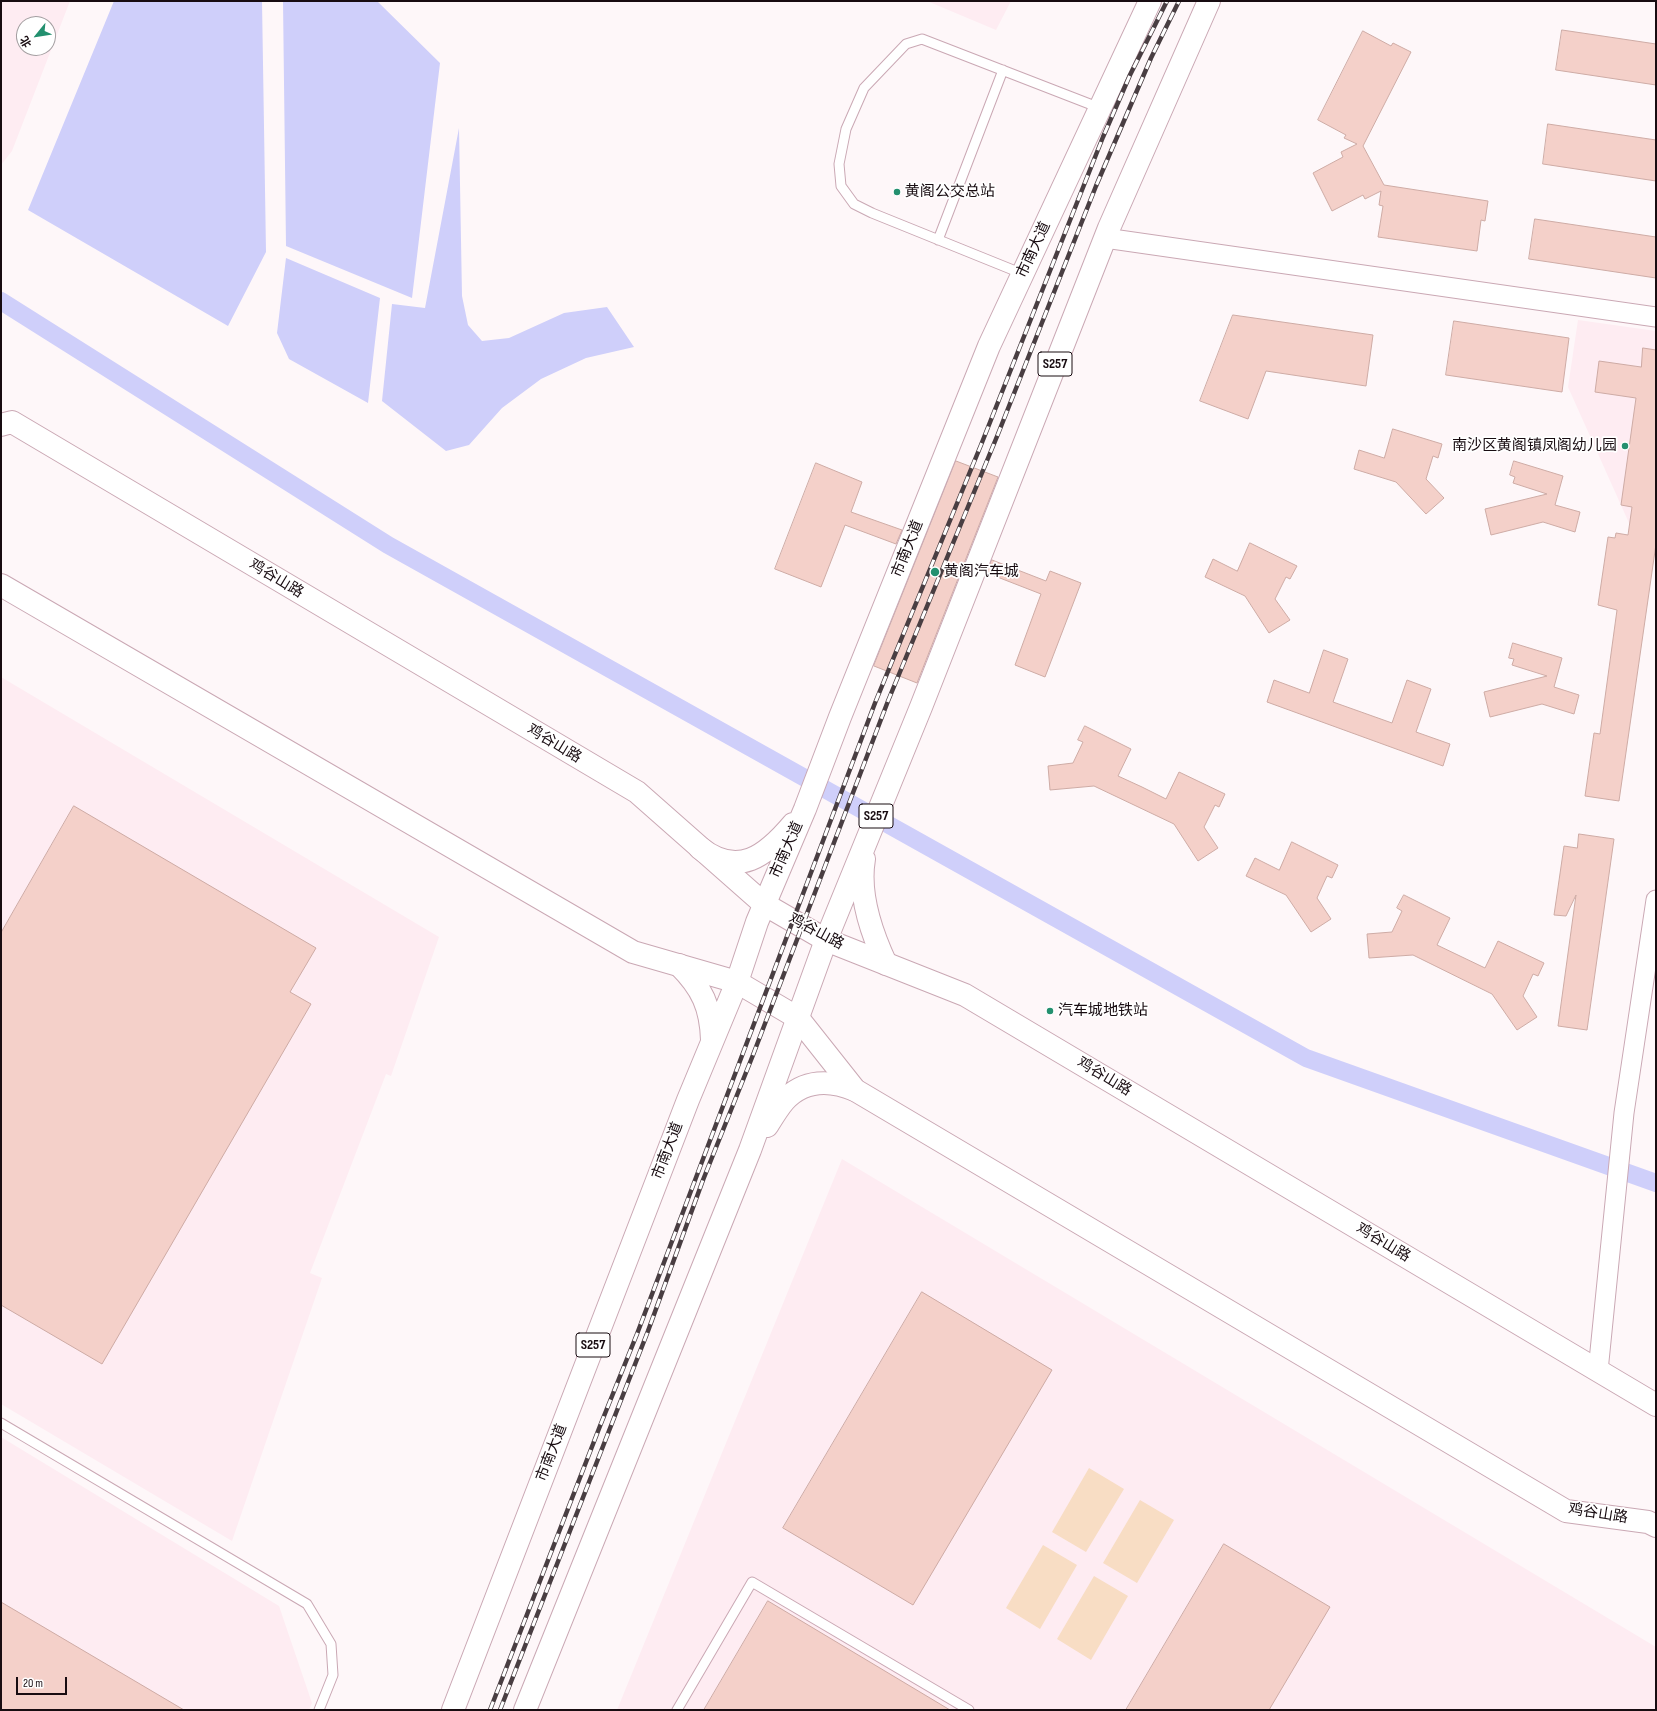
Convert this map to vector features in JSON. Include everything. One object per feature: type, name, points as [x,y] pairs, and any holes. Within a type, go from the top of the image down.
[{"type":"main road","name":"市南大道","points":[[453,1710],[685,1107],[737,982],[764,904],[805,809],[989,346],[1150,1]]},
{"type":"main road","name":"S257","points":[[525,1710],[750,1150],[826,940],[911,731],[1105,238],[1209,1]]},
{"type":"main road","name":"鸡谷山路","points":[[1,424],[12,422],[636,792],[764,904],[826,940],[965,995],[1656,1405]]},
{"type":"main road","name":"鸡谷山路","points":[[1,585],[633,952],[737,982],[798,1018],[855,1090],[1566,1511],[1648,1522],[1656,1526]]},
{"type":"main road","points":[[700,848],[711,856],[724,862],[738,862],[752,859],[764,852],[780,839],[805,809]]},
{"type":"main road","points":[[867,839],[863,865],[863,892],[875,941],[886,964]]},
{"type":"main road","points":[[679,965],[691,977],[704,997],[712,1024],[712,1041]]},
{"type":"main road","points":[[750,1150],[785,1100],[797,1091],[811,1084],[826,1082],[841,1084],[855,1090]]},
{"type":"street","points":[[1105,238],[1656,316]]},
{"type":"street","points":[[1598,1370],[1624,1112],[1656,900]]},
{"type":"lane","points":[[1023,274],[872,213],[854,204],[841,186],[839,164],[846,129],[864,88],[906,44],[922,39],[1100,108]]},
{"type":"lane","points":[[938,240],[1002,70]]},
{"type":"lane","points":[[1,1423],[307,1604],[331,1644],[333,1674],[319,1710]]},
{"type":"lane","points":[[677,1710],[752,1582],[969,1710]]},
{"type":"shaded area","points":[[1,1],[70,1],[56,37],[56,16],[16,16],[16,56],[49,56],[12,151],[1,165]]},
{"type":"shaded area","points":[[927,1],[1011,1],[996,30]]},
{"type":"shaded area","name":"南沙区黄阁镇凤阁幼儿园","points":[[1578,320],[1656,331],[1656,528],[1629,523],[1568,387]]},
{"type":"shaded area","points":[[1,677],[439,937],[391,1076],[386,1074],[310,1273],[322,1278],[232,1541],[1,1404]]},
{"type":"shaded area","points":[[842,1159],[1656,1647],[1656,1710],[617,1710]]},
{"type":"shaded area","points":[[1,1437],[279,1606],[312,1703],[309,1710],[1,1710]]},
{"type":"shaded area","points":[[1089,1468],[1124,1489],[1086,1552],[1052,1532]]},
{"type":"shaded area","points":[[1140,1500],[1174,1520],[1137,1583],[1103,1563]]},
{"type":"shaded area","points":[[1043,1545],[1077,1565],[1040,1629],[1006,1608]]},
{"type":"shaded area","points":[[1094,1576],[1128,1596],[1091,1660],[1057,1639]]},
{"type":"water","points":[[114,1],[262,1],[266,252],[228,326],[28,210]]},
{"type":"water","points":[[283,1],[377,1],[440,63],[412,298],[286,246]]},
{"type":"water","points":[[459,128],[462,296],[468,325],[482,341],[509,338],[564,313],[607,307],[634,347],[586,358],[541,379],[502,408],[469,445],[446,451],[382,401],[392,304],[425,308]]},
{"type":"water","points":[[286,258],[380,298],[368,403],[289,359],[277,333]]},
{"type":"building","points":[[1562,30],[1656,44],[1656,85],[1556,70]]},
{"type":"building","points":[[1363,31],[1391,46],[1393,43],[1411,52],[1363,146],[1384,185],[1488,201],[1485,221],[1481,220],[1477,251],[1378,237],[1383,206],[1379,205],[1381,191],[1365,199],[1363,195],[1332,211],[1313,173],[1343,157],[1341,152],[1357,144],[1344,138],[1346,135],[1318,120]]},
{"type":"building","points":[[1548,124],[1656,140],[1656,181],[1543,164]]},
{"type":"building","points":[[1535,219],[1656,237],[1656,278],[1529,259]]},
{"type":"building","points":[[1233,315],[1373,335],[1366,386],[1266,371],[1248,419],[1200,401]]},
{"type":"building","points":[[1454,321],[1569,338],[1562,392],[1446,375]]},
{"type":"building","points":[[1643,348],[1656,350],[1656,544],[1619,801],[1585,796],[1594,733],[1600,734],[1617,610],[1598,605],[1608,537],[1615,538],[1616,533],[1628,535],[1632,507],[1621,505],[1636,398],[1595,392],[1599,361],[1641,367]]},
{"type":"building","points":[[1393,429],[1442,444],[1438,458],[1433,456],[1426,479],[1444,498],[1426,514],[1396,482],[1354,469],[1359,450],[1384,458]]},
{"type":"building","points":[[956,461],[998,477],[917,683],[874,666]]},
{"type":"building","points":[[1514,461],[1563,476],[1555,505],[1580,512],[1575,532],[1543,522],[1491,535],[1485,509],[1547,494],[1513,483],[1515,477],[1510,475]]},
{"type":"building","points":[[816,463],[862,482],[851,512],[902,530],[896,544],[845,525],[821,587],[775,569]]},
{"type":"building","points":[[1250,543],[1297,566],[1290,579],[1286,577],[1275,599],[1290,620],[1269,633],[1245,596],[1205,577],[1213,559],[1237,571]]},
{"type":"building","points":[[992,560],[1046,581],[1050,571],[1081,583],[1045,677],[1015,665],[1041,594],[987,573]]},
{"type":"building","points":[[1513,643],[1562,658],[1554,687],[1579,695],[1574,714],[1542,704],[1490,717],[1484,692],[1547,676],[1512,665],[1514,659],[1509,658]]},
{"type":"building","points":[[1324,650],[1348,659],[1333,702],[1392,723],[1407,680],[1431,689],[1416,732],[1450,744],[1443,766],[1267,702],[1274,680],[1309,693]]},
{"type":"building","points":[[1085,726],[1131,749],[1118,776],[1166,799],[1179,772],[1225,794],[1219,807],[1215,805],[1204,827],[1218,848],[1198,861],[1174,824],[1094,786],[1050,790],[1048,766],[1073,763],[1083,742],[1078,740]]},
{"type":"building","points":[[74,806],[316,948],[290,992],[311,1004],[102,1364],[1,1305],[1,933]]},
{"type":"building","points":[[1579,834],[1614,839],[1587,1030],[1558,1026],[1576,895],[1566,916],[1554,915],[1564,846],[1577,848]]},
{"type":"building","points":[[1292,842],[1338,865],[1332,878],[1327,876],[1317,898],[1331,919],[1311,932],[1286,895],[1246,876],[1255,858],[1279,870]]},
{"type":"building","points":[[1404,895],[1450,918],[1437,945],[1485,968],[1498,941],[1544,963],[1538,976],[1533,974],[1523,996],[1537,1017],[1517,1030],[1492,994],[1413,955],[1369,958],[1367,934],[1392,932],[1402,911],[1397,908]]},
{"type":"building","points":[[922,1292],[1052,1370],[913,1605],[783,1528]]},
{"type":"building","points":[[1224,1544],[1330,1607],[1269,1710],[1126,1710]]},
{"type":"building","points":[[768,1601],[950,1710],[704,1710]]},
{"type":"building","points":[[1,1602],[184,1710],[1,1710]]},
{"type":"waterway","points":[[1,301],[388,545],[1306,1058],[1656,1183]]},
{"type":"railway","points":[[490,1710],[637,1334],[875,703],[981,445],[1103,137],[1130,75],[1167,1]]},
{"type":"railway","points":[[500,1710],[648,1331],[703,1180],[753,1055],[888,701],[998,434],[1096,186],[1151,58],[1179,1]]},
{"type":"place","name":"黄阁公交总站","points":[[897,192]]},
{"type":"place","name":"南沙区黄阁镇凤阁幼儿园","points":[[1625,446]]},
{"type":"place","name":"黄阁汽车城","points":[[935,572]]},
{"type":"place","name":"汽车城地铁站","points":[[1050,1011]]}]
